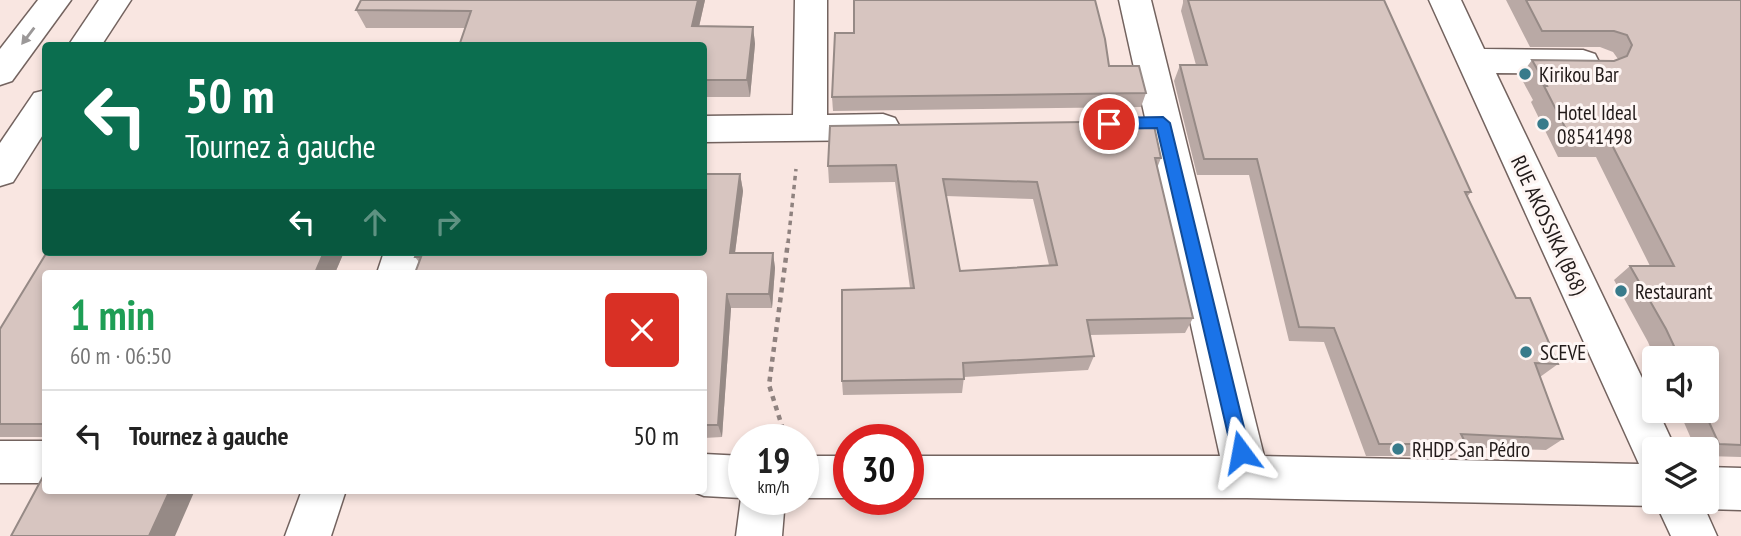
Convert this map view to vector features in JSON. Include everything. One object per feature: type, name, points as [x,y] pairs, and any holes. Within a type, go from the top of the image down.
[{"type":"street","points":[[0,73],[55,0]]},
{"type":"street","points":[[87,42],[114,0]]},
{"type":"street","points":[[810,128],[811,0]]},
{"type":"street","points":[[1135,0],[1149,123],[1247,477]]},
{"type":"street","name":"RUE AKOSSIKA (B68)","points":[[1445,0],[1648,437]]},
{"type":"street","points":[[1473,61],[1600,62]]},
{"type":"street","points":[[0,172],[40,117]]},
{"type":"street","points":[[707,129],[919,127]]},
{"type":"street","points":[[0,462],[42,462]]},
{"type":"street","points":[[707,475],[728,476]]},
{"type":"street","points":[[924,477],[1247,477],[1642,486]]},
{"type":"street","points":[[1719,488],[1741,489]]},
{"type":"street","points":[[308,536],[323,494]]},
{"type":"street","points":[[1684,514],[1694,536]]},
{"type":"street","points":[[759,536],[761,515]]},
{"type":"path","points":[[781,424],[769,385],[783,289],[793,177],[810,128]]},
{"type":"building","points":[[361,0],[698,0],[692,26],[753,27],[747,80],[707,80],[707,42],[460,42],[471,11],[356,10]]},
{"type":"building","points":[[854,0],[1095,0],[1109,66],[1139,66],[1146,93],[832,97],[835,33],[854,33]]},
{"type":"building","points":[[1188,0],[1384,0],[1471,192],[1465,192],[1516,298],[1530,298],[1558,364],[1535,363],[1563,439],[1461,434],[1466,444],[1379,444],[1334,328],[1299,327],[1257,159],[1204,159],[1180,65],[1207,65]]},
{"type":"building","points":[[1526,0],[1741,0],[1741,445],[1719,444],[1719,437],[1716,437],[1709,423],[1719,423],[1719,346],[1674,346],[1630,266],[1674,266],[1610,141],[1572,141],[1532,60],[1614,61],[1627,56],[1632,45],[1627,35],[1614,31],[1542,31]]},
{"type":"building","points":[[1153,121],[1161,158],[1155,158],[1193,318],[1087,320],[1094,356],[963,363],[964,379],[842,381],[842,290],[914,288],[896,165],[828,166],[830,126]],"holes":[[[943,179],[1037,182],[1057,265],[960,271]]]},
{"type":"building","points":[[707,174],[740,174],[730,253],[773,253],[769,294],[727,294],[718,425],[707,425],[707,270],[416,270],[421,257],[415,257],[707,256]]},
{"type":"building","points":[[45,256],[322,256],[316,270],[42,270],[42,424],[0,424],[0,329]]},
{"type":"building","points":[[42,478],[42,494],[168,494],[149,536],[11,536]]},
{"type":"place","name":"Kirikou Bar","points":[[1525,74]]},
{"type":"place","name":"Hotel Ideal 08541498","points":[[1543,124]]},
{"type":"place","name":"Restaurant","points":[[1621,291]]},
{"type":"place","name":"SCEVE","points":[[1526,352]]},
{"type":"place","name":"RHDP San Pédro","points":[[1398,449]]},
{"type":"route","points":[[1109,124],[1163,123],[1241,452]]}]
